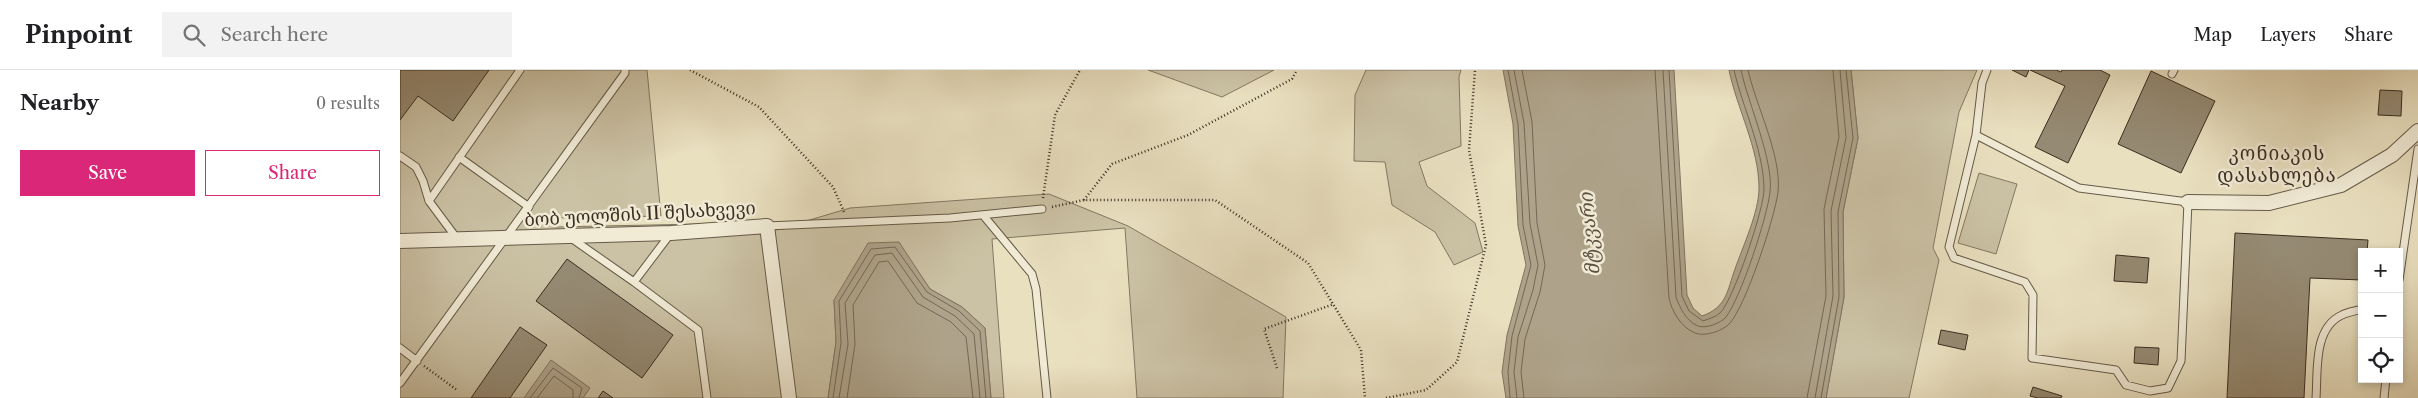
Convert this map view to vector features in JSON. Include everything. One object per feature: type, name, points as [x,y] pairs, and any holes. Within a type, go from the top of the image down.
[{"type":"street","points":[[2188,202],[2269,203],[2341,185],[2392,155],[2418,131]]},
{"type":"street","name":"ბობ უოლშის II შესახვევი","points":[[400,241],[671,233],[767,226],[789,398]]},
{"type":"lane","points":[[429,201],[520,70]]},
{"type":"lane","points":[[400,383],[626,73],[625,70]]},
{"type":"lane","points":[[1976,135],[2079,188],[2188,202],[2181,361],[2168,388],[2150,392],[2126,385],[2116,370],[2032,358],[2033,295],[2025,282],[1954,258],[1949,247],[1976,135],[1982,83],[1988,70]]},
{"type":"lane","points":[[2403,252],[2418,149]]},
{"type":"lane","points":[[400,156],[416,167],[423,181],[429,201],[459,240]]},
{"type":"lane","points":[[459,157],[529,207]]},
{"type":"lane","points":[[767,226],[983,215],[1042,209]]},
{"type":"lane","points":[[983,215],[1032,274],[1036,289],[1047,398]]},
{"type":"lane","points":[[634,282],[671,233]]},
{"type":"lane","points":[[569,236],[698,330],[707,398]]},
{"type":"lane","points":[[2316,398],[2322,338],[2328,325],[2342,315],[2358,311]]},
{"type":"lane","points":[[400,348],[416,361]]},
{"type":"lane","points":[[2384,398],[2386,383]]},
{"type":"path","points":[[690,70],[759,107],[833,187],[849,223]]},
{"type":"path","points":[[1080,70],[1055,114],[1043,184],[1042,209],[1084,200],[1215,200],[1308,263],[1361,350],[1366,398]]},
{"type":"path","points":[[1084,200],[1112,164],[1188,135],[1292,79],[1297,70]]},
{"type":"path","points":[[1386,398],[1426,390],[1457,362],[1486,245],[1469,150],[1475,70]]},
{"type":"path","points":[[1277,368],[1264,329],[1334,304]]},
{"type":"path","points":[[416,361],[457,390]]},
{"type":"shaded area","points":[[400,70],[647,70],[661,216],[553,218],[548,214],[553,227],[749,223],[776,230],[850,208],[1049,194],[1128,226],[1286,317],[1283,398],[1137,398],[1125,228],[992,239],[1004,398],[991,398],[985,328],[962,307],[930,289],[898,242],[834,300],[836,342],[828,398],[400,398]]},
{"type":"shaded area","points":[[1148,70],[1274,70],[1222,97]]},
{"type":"shaded area","points":[[1366,70],[1461,70],[1459,77],[1461,146],[1419,162],[1427,186],[1475,223],[1483,252],[1454,265],[1435,232],[1392,205],[1385,162],[1354,161],[1355,95]]},
{"type":"shaded area","points":[[1851,70],[1977,70],[1959,112],[1933,248],[1939,260],[1909,398],[1826,398],[1844,297],[1843,212],[1858,138]]},
{"type":"shaded area","points":[[1979,173],[2017,184],[1996,254],[1958,243]]},
{"type":"water","name":"მტკვარი","points":[[1503,70],[1674,70],[1687,295],[1693,308],[1702,316],[1717,308],[1728,291],[1750,229],[1759,188],[1752,143],[1729,70],[1851,70],[1858,138],[1843,212],[1844,297],[1826,398],[1506,398],[1502,372],[1507,335],[1526,265],[1518,226],[1513,124]]},
{"type":"water","points":[[899,242],[930,289],[962,307],[985,328],[991,398],[828,398],[836,342],[834,300],[868,243]]},
{"type":"water","points":[[551,360],[590,388],[583,398],[524,398]]},
{"type":"building","points":[[400,70],[489,70],[453,121],[418,96],[400,120]]},
{"type":"building","points":[[2012,70],[2029,70],[2026,77]]},
{"type":"building","points":[[2030,70],[2056,70],[2061,72],[2062,70],[2100,70],[2110,75],[2068,163],[2035,147],[2065,86]]},
{"type":"building","points":[[2151,71],[2215,101],[2181,173],[2118,144]]},
{"type":"building","points":[[2380,90],[2402,91],[2401,116],[2378,115]]},
{"type":"building","points":[[2235,233],[2368,240],[2367,248],[2358,248],[2358,280],[2310,278],[2304,398],[2227,398]]},
{"type":"building","points":[[2116,255],[2149,258],[2147,283],[2114,281]]},
{"type":"building","points":[[567,259],[673,335],[642,378],[536,301]]},
{"type":"building","points":[[520,327],[547,345],[510,398],[471,398]]},
{"type":"building","points":[[1941,330],[1968,335],[1965,350],[1938,344]]},
{"type":"building","points":[[2135,347],[2159,348],[2158,365],[2134,363]]},
{"type":"building","points":[[2033,387],[2062,396],[2061,398],[2038,398],[2030,396]]},
{"type":"building","points":[[603,391],[613,398],[598,398]]},
{"type":"district","name":"კონიაკის დასახლება","points":[[2277,164]]}]
